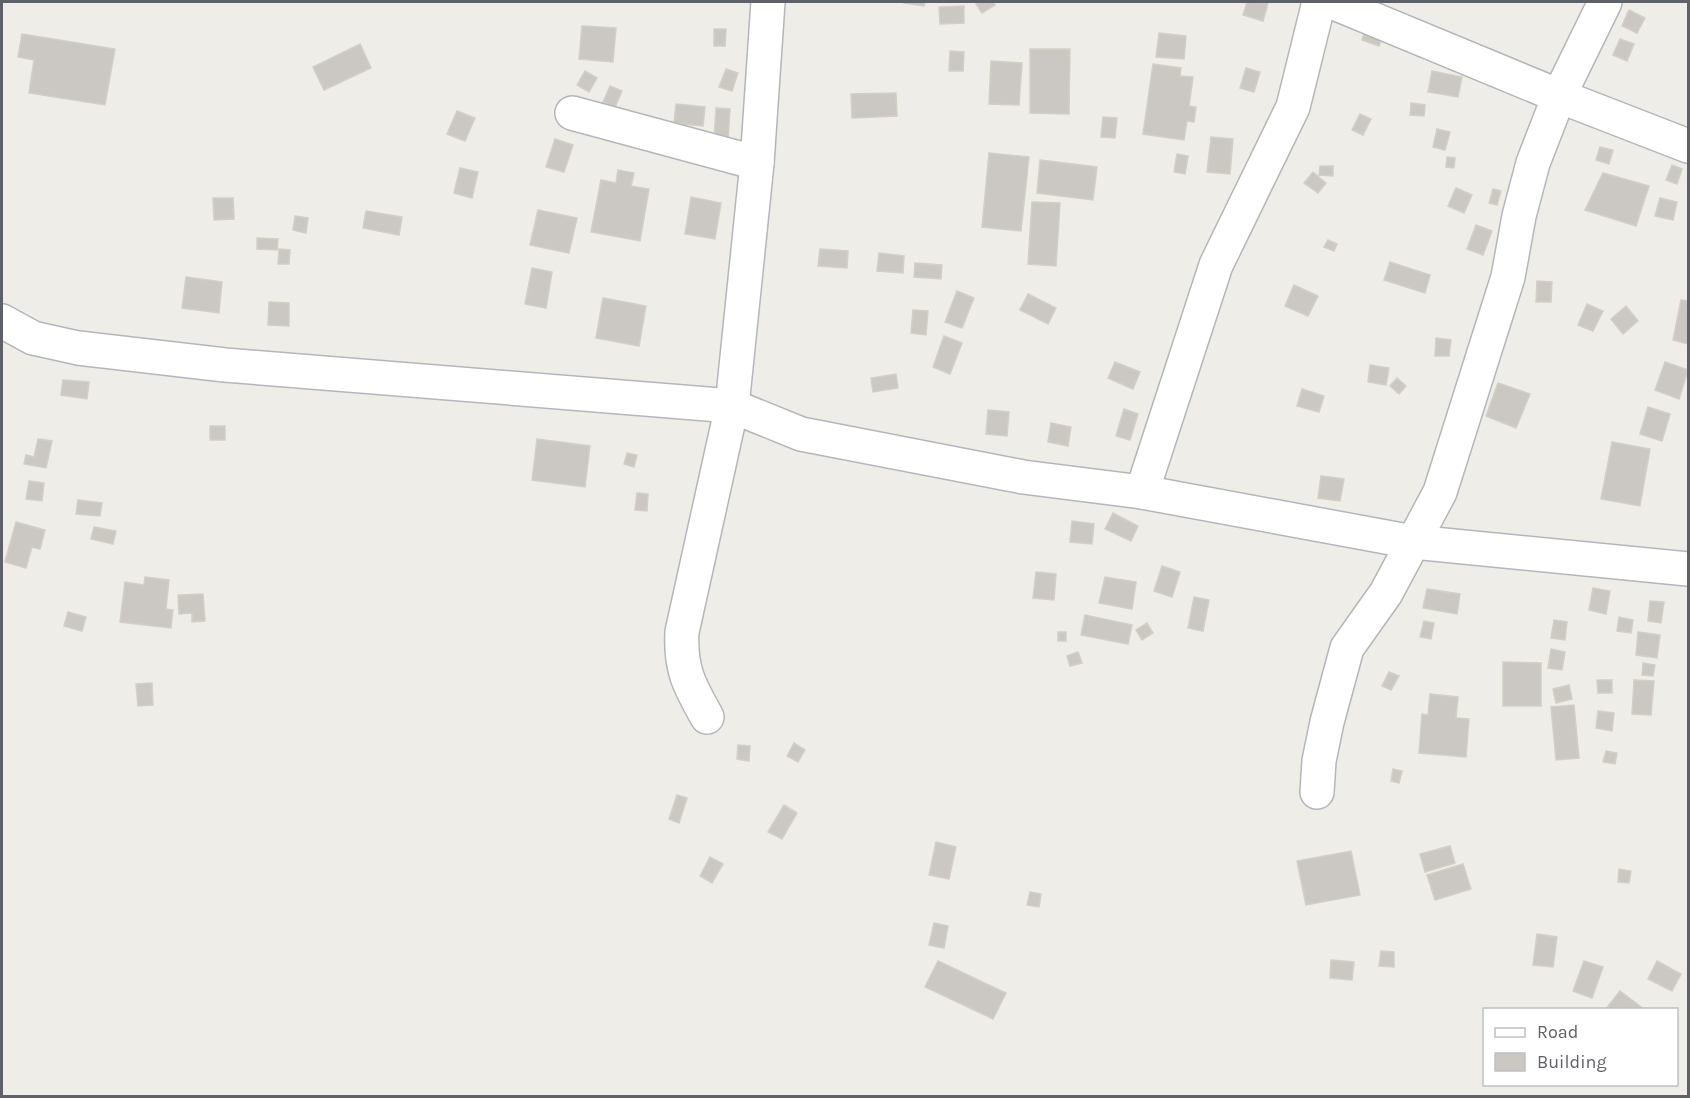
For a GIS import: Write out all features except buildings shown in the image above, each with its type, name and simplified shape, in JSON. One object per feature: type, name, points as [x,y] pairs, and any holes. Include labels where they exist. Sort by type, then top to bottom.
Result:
[{"type":"street","points":[[707,717],[688,684],[681,658],[682,632],[732,406],[757,163],[768,2]]},
{"type":"street","points":[[1142,492],[1215,265],[1293,107],[1319,2]]},
{"type":"street","points":[[1332,2],[1559,96],[1689,146]]},
{"type":"street","points":[[1317,792],[1319,761],[1347,648],[1386,593],[1440,492],[1508,277],[1519,216],[1533,163],[1559,96],[1605,2]]},
{"type":"street","points":[[572,113],[757,163]]},
{"type":"street","points":[[2,321],[33,338],[78,348],[225,365],[732,406],[801,434],[1023,477],[1142,492],[1413,542],[1689,569]]}]
